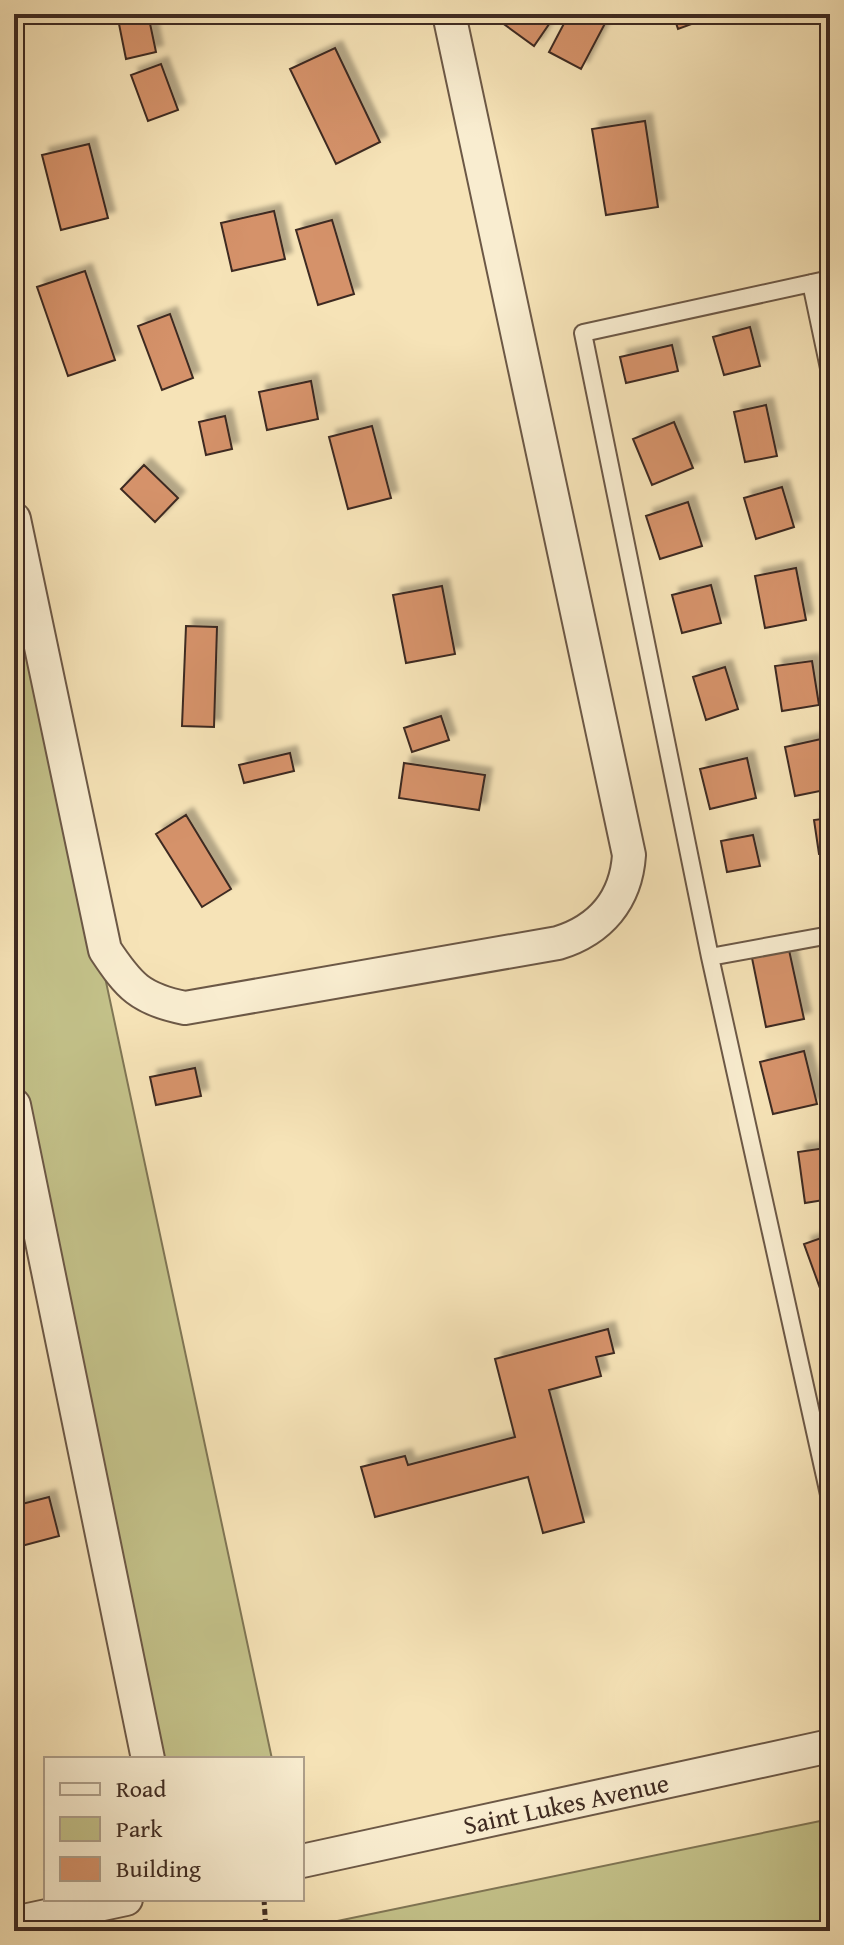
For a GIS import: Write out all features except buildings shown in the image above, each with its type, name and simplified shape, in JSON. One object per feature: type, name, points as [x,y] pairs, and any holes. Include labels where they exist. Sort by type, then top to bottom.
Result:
[{"type":"street","points":[[14,519],[105,950],[127,983],[154,1002],[185,1008],[558,943],[577,937],[608,912],[623,890],[629,855],[449,14]]},
{"type":"street","points":[[14,1105],[148,1757]]},
{"type":"street","name":"Saint Lukes Avenue","points":[[304,1861],[830,1746]]},
{"type":"street","points":[[14,1923],[117,1901]]},
{"type":"lane","points":[[830,279],[583,333],[710,957],[830,1499]]},
{"type":"lane","points":[[811,283],[830,373]]},
{"type":"lane","points":[[710,957],[830,935]]},
{"type":"path","points":[[264,1901],[266,1931]]},
{"type":"green space","points":[[14,551],[272,1757],[158,1757],[14,1060]]},
{"type":"green space","points":[[830,1819],[830,1931],[289,1931]]}]
